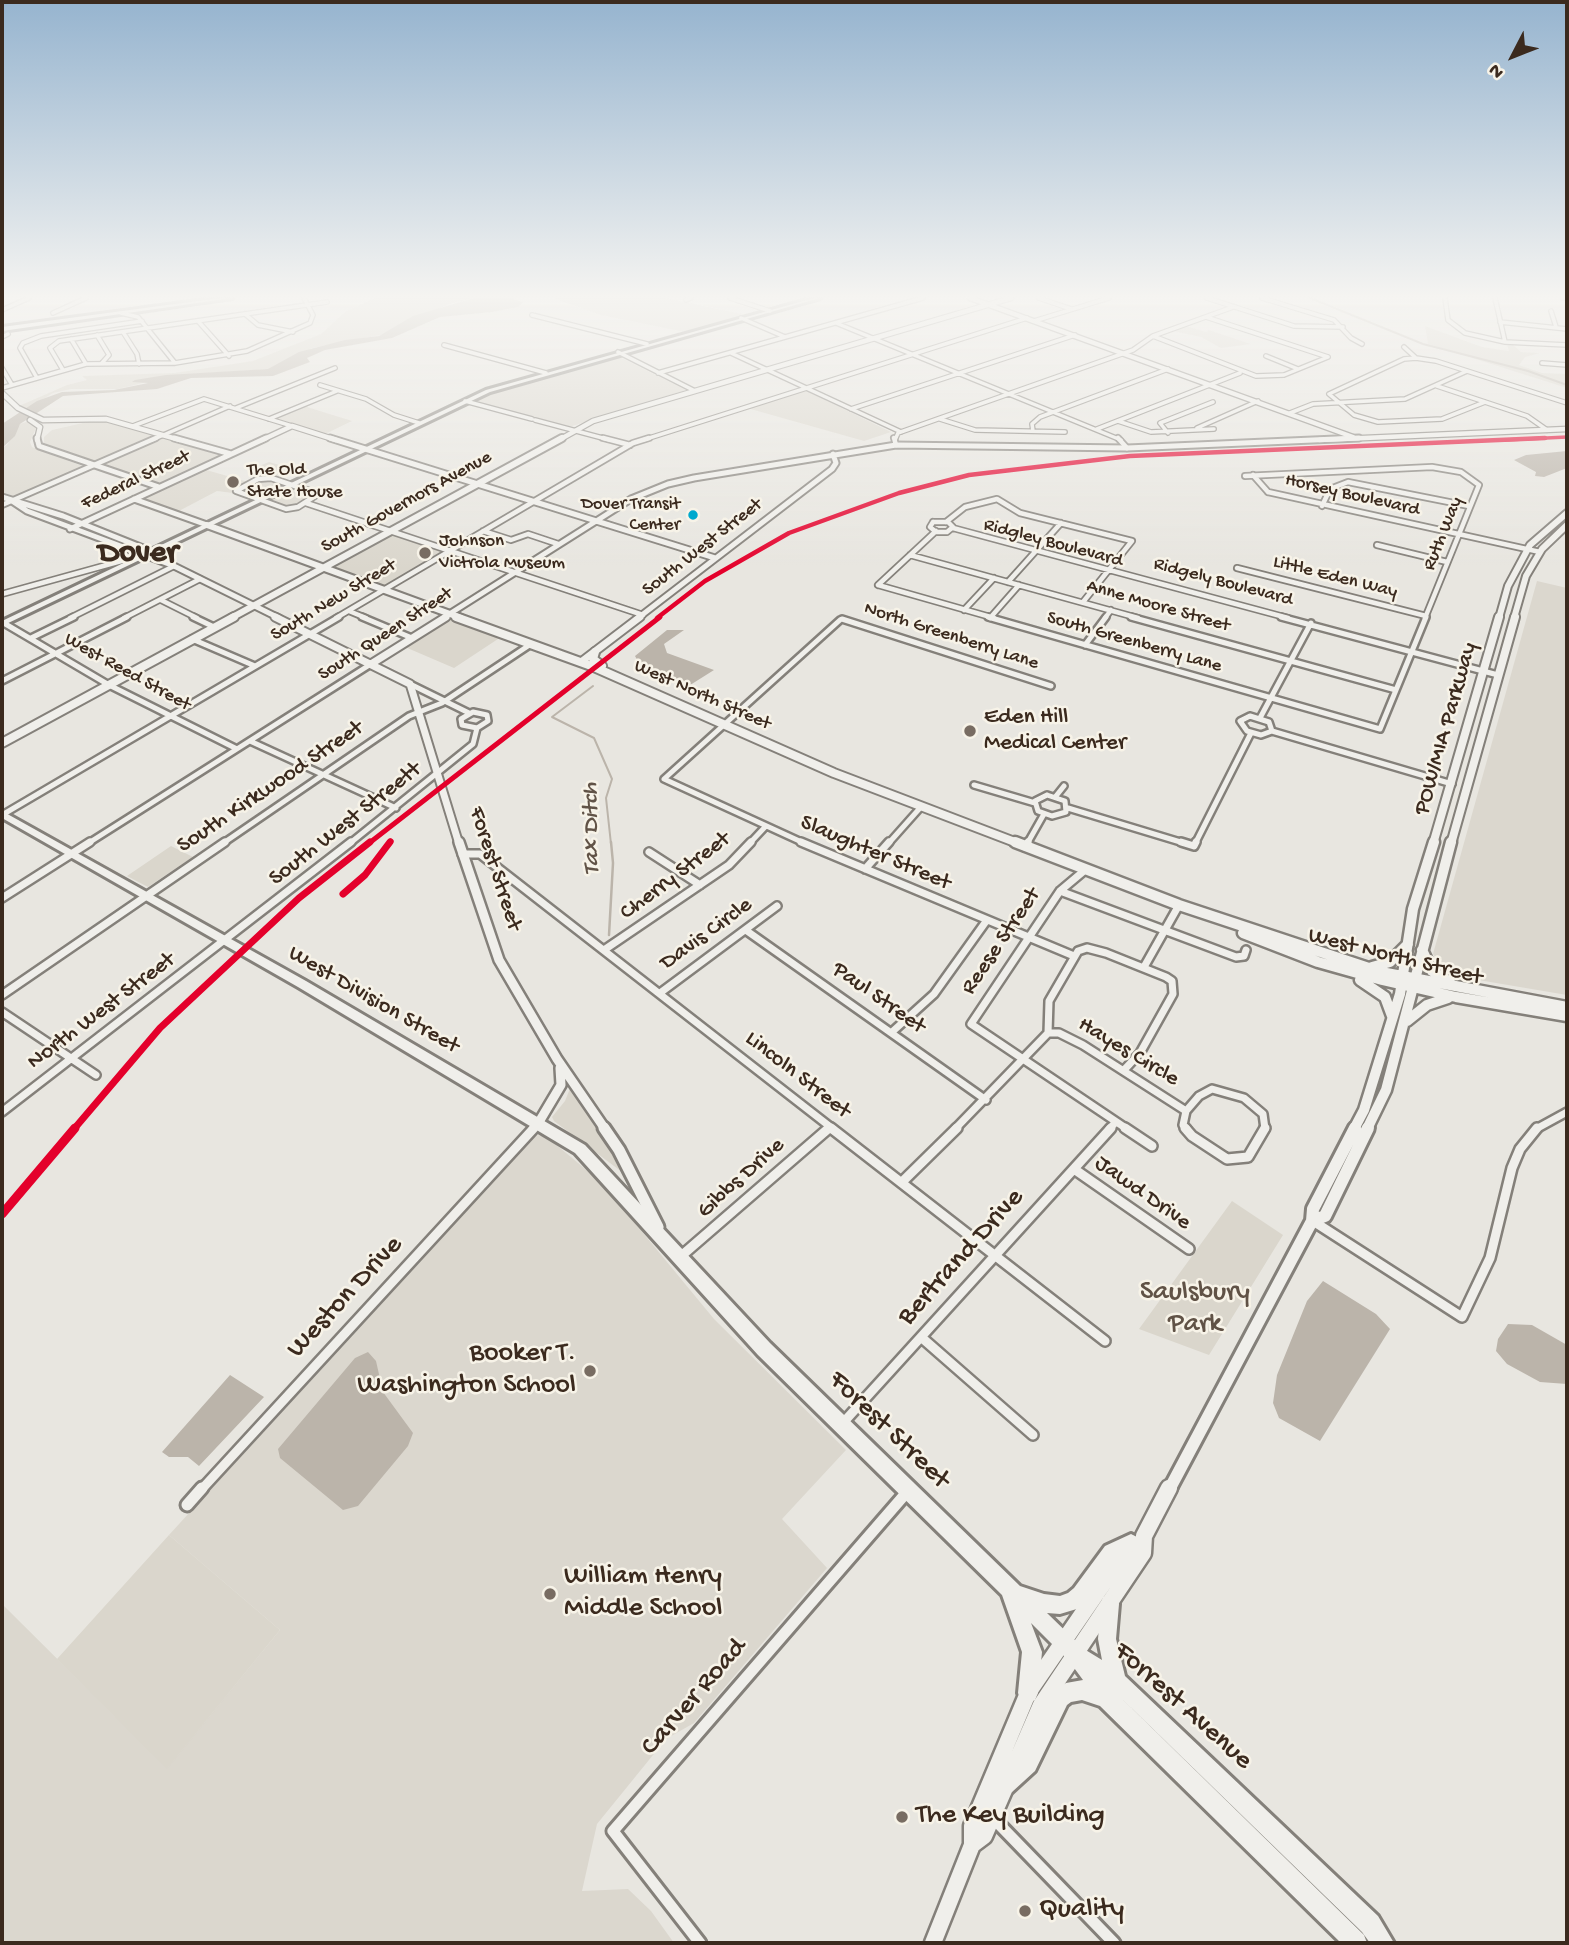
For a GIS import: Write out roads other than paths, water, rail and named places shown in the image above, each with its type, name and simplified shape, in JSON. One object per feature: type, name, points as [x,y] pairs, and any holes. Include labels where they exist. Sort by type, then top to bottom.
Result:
[{"type":"highway","name":"West Division Street","points":[[2,815],[539,1122]]},
{"type":"highway","name":"Forest Street","points":[[539,1122],[580,1149],[679,1258],[841,1425],[1069,1648]]},
{"type":"highway","points":[[1010,1589],[1044,1603],[1060,1605],[1073,1601],[1081,1595],[1111,1552],[1137,1540]]},
{"type":"highway","points":[[1010,1589],[1032,1652],[1028,1693]]},
{"type":"highway","points":[[1005,1785],[1028,1764],[1060,1698],[1066,1693],[1082,1690],[1112,1690],[1107,1639],[1110,1604]]},
{"type":"highway","name":"Forrest Avenue","points":[[1069,1648],[1356,1943]]},
{"type":"highway","name":"Forrest Avenue","points":[[1112,1690],[1370,1924],[1383,1943]]},
{"type":"main road","points":[[2,623],[465,401],[500,389]]},
{"type":"main road","name":"South Governors Avenue","points":[[2,743],[573,430],[606,416],[697,389]]},
{"type":"main road","name":"POW/MIA Parkway","points":[[1567,513],[1540,534],[1527,549],[1508,586],[1452,784],[1413,909],[1403,981],[1392,1019],[1363,1110],[1312,1209],[1312,1221],[1325,1216],[1359,1151],[1386,1090],[1526,576],[1540,552],[1567,525]]},
{"type":"main road","name":"West North Street","points":[[207,525],[580,662],[920,808],[1179,905],[1403,981]]},
{"type":"main road","points":[[595,652],[594,662],[638,687]]},
{"type":"main road","points":[[1452,784],[1465,795]]},
{"type":"main road","name":"West North Street","points":[[1179,905],[1202,918],[1318,962],[1416,984],[1456,997],[1567,1016]]},
{"type":"main road","points":[[1356,964],[1375,967],[1386,964],[1408,943]]},
{"type":"main road","points":[[1422,950],[1437,975],[1477,990]]},
{"type":"main road","points":[[1318,962],[1375,987],[1388,1001],[1392,1019]]},
{"type":"main road","name":"West North Street","points":[[1416,984],[1477,990],[1567,1007]]},
{"type":"main road","points":[[1406,1021],[1427,1005],[1456,997]]},
{"type":"main road","points":[[972,1844],[984,1836],[1037,1713],[1069,1648],[1137,1540],[1312,1221]]},
{"type":"main road","points":[[933,1943],[972,1844],[972,1826],[1028,1693],[1110,1604],[1143,1553],[1137,1540]]},
{"type":"street","points":[[2,505],[164,435],[281,389]]},
{"type":"street","points":[[331,389],[419,424]]},
{"type":"street","name":"South New Street","points":[[2,815],[630,445],[670,429],[803,389]]},
{"type":"street","points":[[808,389],[901,432]]},
{"type":"street","points":[[851,409],[913,389]]},
{"type":"street","points":[[999,389],[1120,439],[1127,448]]},
{"type":"street","points":[[896,445],[894,436],[901,432],[1026,389]]},
{"type":"street","points":[[1033,431],[1032,424],[1036,419],[1114,389]]},
{"type":"street","points":[[1097,429],[1199,389]]},
{"type":"street","points":[[1224,389],[1354,438]]},
{"type":"street","points":[[1338,389],[1329,396],[1336,403],[1361,418],[1385,422],[1442,419],[1485,402]]},
{"type":"street","points":[[1290,413],[1308,405],[1401,400],[1429,389]]},
{"type":"street","points":[[1444,389],[1527,415],[1547,430]]},
{"type":"street","points":[[1525,389],[1567,402]]},
{"type":"street","points":[[2,390],[4,401],[34,420],[40,427],[39,446],[159,487]]},
{"type":"street","points":[[270,419],[338,391]]},
{"type":"street","points":[[133,426],[197,400],[206,399],[715,558]]},
{"type":"street","points":[[465,401],[630,445]]},
{"type":"street","points":[[1168,433],[1160,423],[1213,401]]},
{"type":"street","points":[[1193,430],[1258,401]]},
{"type":"street","points":[[34,420],[106,419],[231,454]]},
{"type":"street","points":[[940,419],[965,428],[1065,432]]},
{"type":"street","points":[[38,436],[51,428],[78,420]]},
{"type":"street","points":[[1118,421],[1143,431],[1168,433],[1214,429]]},
{"type":"street","name":"Federal Street","points":[[71,528],[292,426]]},
{"type":"street","name":"South Queen Street","points":[[2,898],[595,520],[631,499],[668,484],[896,445],[1127,448],[1567,429]]},
{"type":"street","name":"South West Street","points":[[580,662],[832,469],[836,463],[833,454]]},
{"type":"street","name":"Ruth Way","points":[[1262,492],[1249,475],[1441,468],[1461,472],[1479,485],[1380,729]]},
{"type":"street","points":[[264,478],[291,485],[315,494],[306,503],[286,509],[237,490],[264,478]]},
{"type":"street","points":[[1323,503],[1337,484],[1363,483],[1469,506]]},
{"type":"street","name":"Horsey Boulevard","points":[[1262,492],[1323,503],[1540,552]]},
{"type":"street","points":[[2,497],[82,523],[143,548],[148,551],[147,554]]},
{"type":"street","points":[[134,499],[207,525]]},
{"type":"street","points":[[936,531],[930,527],[931,524],[946,522],[965,508],[997,499],[1020,513],[1132,541],[1083,602]]},
{"type":"street","points":[[12,501],[39,516],[174,566],[469,713],[487,715],[488,721],[477,728],[462,725],[461,719],[469,713]]},
{"type":"street","points":[[306,503],[643,615]]},
{"type":"street","points":[[39,516],[63,516]]},
{"type":"street","points":[[911,555],[936,531],[951,529],[946,522]]},
{"type":"street","points":[[1008,582],[1061,523]]},
{"type":"street","name":"Ridgley Boulevard","points":[[951,529],[1181,590],[1191,595]]},
{"type":"street","points":[[483,531],[511,540],[528,534],[558,544]]},
{"type":"street","points":[[1377,545],[1447,562]]},
{"type":"street","points":[[2,594],[147,554]]},
{"type":"street","name":"Anne Moore Street","points":[[911,555],[1396,690]]},
{"type":"street","name":"South Greenberry Lane","points":[[911,555],[878,585],[1380,729]]},
{"type":"street","points":[[32,638],[174,566]]},
{"type":"street","name":"Little Eden Way","points":[[1237,568],[1426,615]]},
{"type":"street","points":[[93,569],[110,572]]},
{"type":"street","points":[[964,610],[994,578]]},
{"type":"street","points":[[2,681],[201,579]]},
{"type":"street","points":[[990,618],[1019,585]]},
{"type":"street","name":"Ridgely Boulevard","points":[[1181,590],[1499,675]]},
{"type":"street","name":"Ridgely Boulevard","points":[[1191,595],[1310,625]]},
{"type":"street","points":[[161,600],[214,627]]},
{"type":"street","points":[[1085,645],[1111,610]]},
{"type":"street","points":[[349,611],[412,638]]},
{"type":"street","name":"North Greenberry Lane","points":[[726,726],[841,619],[1051,686]]},
{"type":"street","name":"West Reed Street","points":[[2,623],[109,685],[237,749]]},
{"type":"street","points":[[1260,718],[1310,625]]},
{"type":"street","points":[[192,639],[256,666]]},
{"type":"street","name":"South Kirkwood Street","points":[[2,995],[409,716],[446,701],[531,644]]},
{"type":"street","name":"Forest Street","points":[[410,684],[462,854],[499,960],[557,1059],[619,1150],[666,1243]]},
{"type":"street","points":[[1272,730],[1269,722],[1260,718],[1246,717],[1240,721],[1243,729],[1251,733],[1261,735],[1272,730],[1452,784]]},
{"type":"street","name":"Slaughter Street","points":[[726,726],[664,779],[765,827],[1074,956]]},
{"type":"street","name":"South West Streett","points":[[225,942],[437,776],[473,744],[477,728]]},
{"type":"street","points":[[1068,808],[1194,846],[1251,733]]},
{"type":"street","points":[[250,741],[396,808]]},
{"type":"street","points":[[974,785],[1035,803],[1044,814],[1060,816],[1068,808]]},
{"type":"street","points":[[1056,796],[1064,786]]},
{"type":"street","points":[[1035,803],[1043,796],[1056,796],[1065,801],[1068,808]]},
{"type":"street","points":[[866,869],[920,808]]},
{"type":"street","points":[[1025,848],[1044,814]]},
{"type":"street","name":"Cherry Street","points":[[604,950],[729,865],[765,827]]},
{"type":"street","points":[[649,852],[700,885]]},
{"type":"street","name":"Lincoln Street","points":[[462,854],[481,854],[1105,1341]]},
{"type":"street","name":"Reese Street","points":[[1085,870],[1060,891],[971,1024],[1152,1146]]},
{"type":"street","points":[[1060,891],[1236,957],[1244,957],[1247,950]]},
{"type":"street","points":[[1144,967],[1179,905]]},
{"type":"street","name":"Davis Circle","points":[[660,993],[747,931],[777,906]]},
{"type":"street","points":[[892,1032],[934,994],[988,920]]},
{"type":"street","name":"Paul Street","points":[[747,931],[986,1100]]},
{"type":"street","name":"North West Street","points":[[2,1112],[225,942]]},
{"type":"street","points":[[902,1182],[986,1100],[1048,1033],[1049,1001],[1074,956],[1087,948],[1166,977],[1174,988],[1140,1053],[1124,1070]]},
{"type":"street","points":[[2,1012],[96,1075]]},
{"type":"street","name":"Hayes Circle","points":[[1048,1033],[1059,1033],[1083,1045],[1186,1111]]},
{"type":"street","points":[[539,1122],[561,1085],[562,1072],[557,1059]]},
{"type":"street","name":"Hayes Circle","points":[[1212,1089],[1230,1092],[1244,1098],[1264,1114],[1265,1132],[1248,1157],[1227,1159],[1192,1136],[1183,1125],[1186,1111],[1205,1091],[1212,1089]]},
{"type":"street","points":[[1312,1221],[1462,1317],[1490,1258],[1512,1168],[1520,1149],[1539,1125],[1567,1112]]},
{"type":"street","name":"Weston Drive","points":[[187,1505],[539,1122]]},
{"type":"street","name":"Bertrand Drive","points":[[841,1425],[1116,1122]]},
{"type":"street","name":"Gibbs Drive","points":[[679,1258],[830,1126]]},
{"type":"street","name":"Jawd Drive","points":[[1074,1169],[1189,1250]]},
{"type":"street","points":[[921,1337],[1033,1435]]},
{"type":"street","name":"Carver Road","points":[[699,1943],[612,1831],[909,1491]]},
{"type":"street","points":[[992,1818],[1114,1943]]},
{"type":"waterway","name":"Tax Ditch","points":[[593,686],[552,717],[594,738],[612,779],[606,798],[611,844]]},
{"type":"waterway","name":"Tax Ditch","points":[[609,935],[613,863],[611,842]]},
{"type":"place","name":"The Old State House","points":[[233,482]]},
{"type":"place","name":"Dover Transit Center","points":[[693,515]]},
{"type":"place","name":"Johnson Victrola Museum","points":[[425,553]]},
{"type":"place","name":"Eden Hill Medical Center","points":[[970,731]]},
{"type":"place","name":"Booker T. Washington School","points":[[590,1371]]},
{"type":"place","name":"William Henry Middle School","points":[[550,1594]]},
{"type":"place","name":"The Key Building","points":[[902,1817]]},
{"type":"place","name":"Quality","points":[[1025,1911]]},
{"type":"district","name":"Dover","points":[[138,555]]},
{"type":"park label","name":"Saulsbury Park","points":[[1195,1310]]}]
